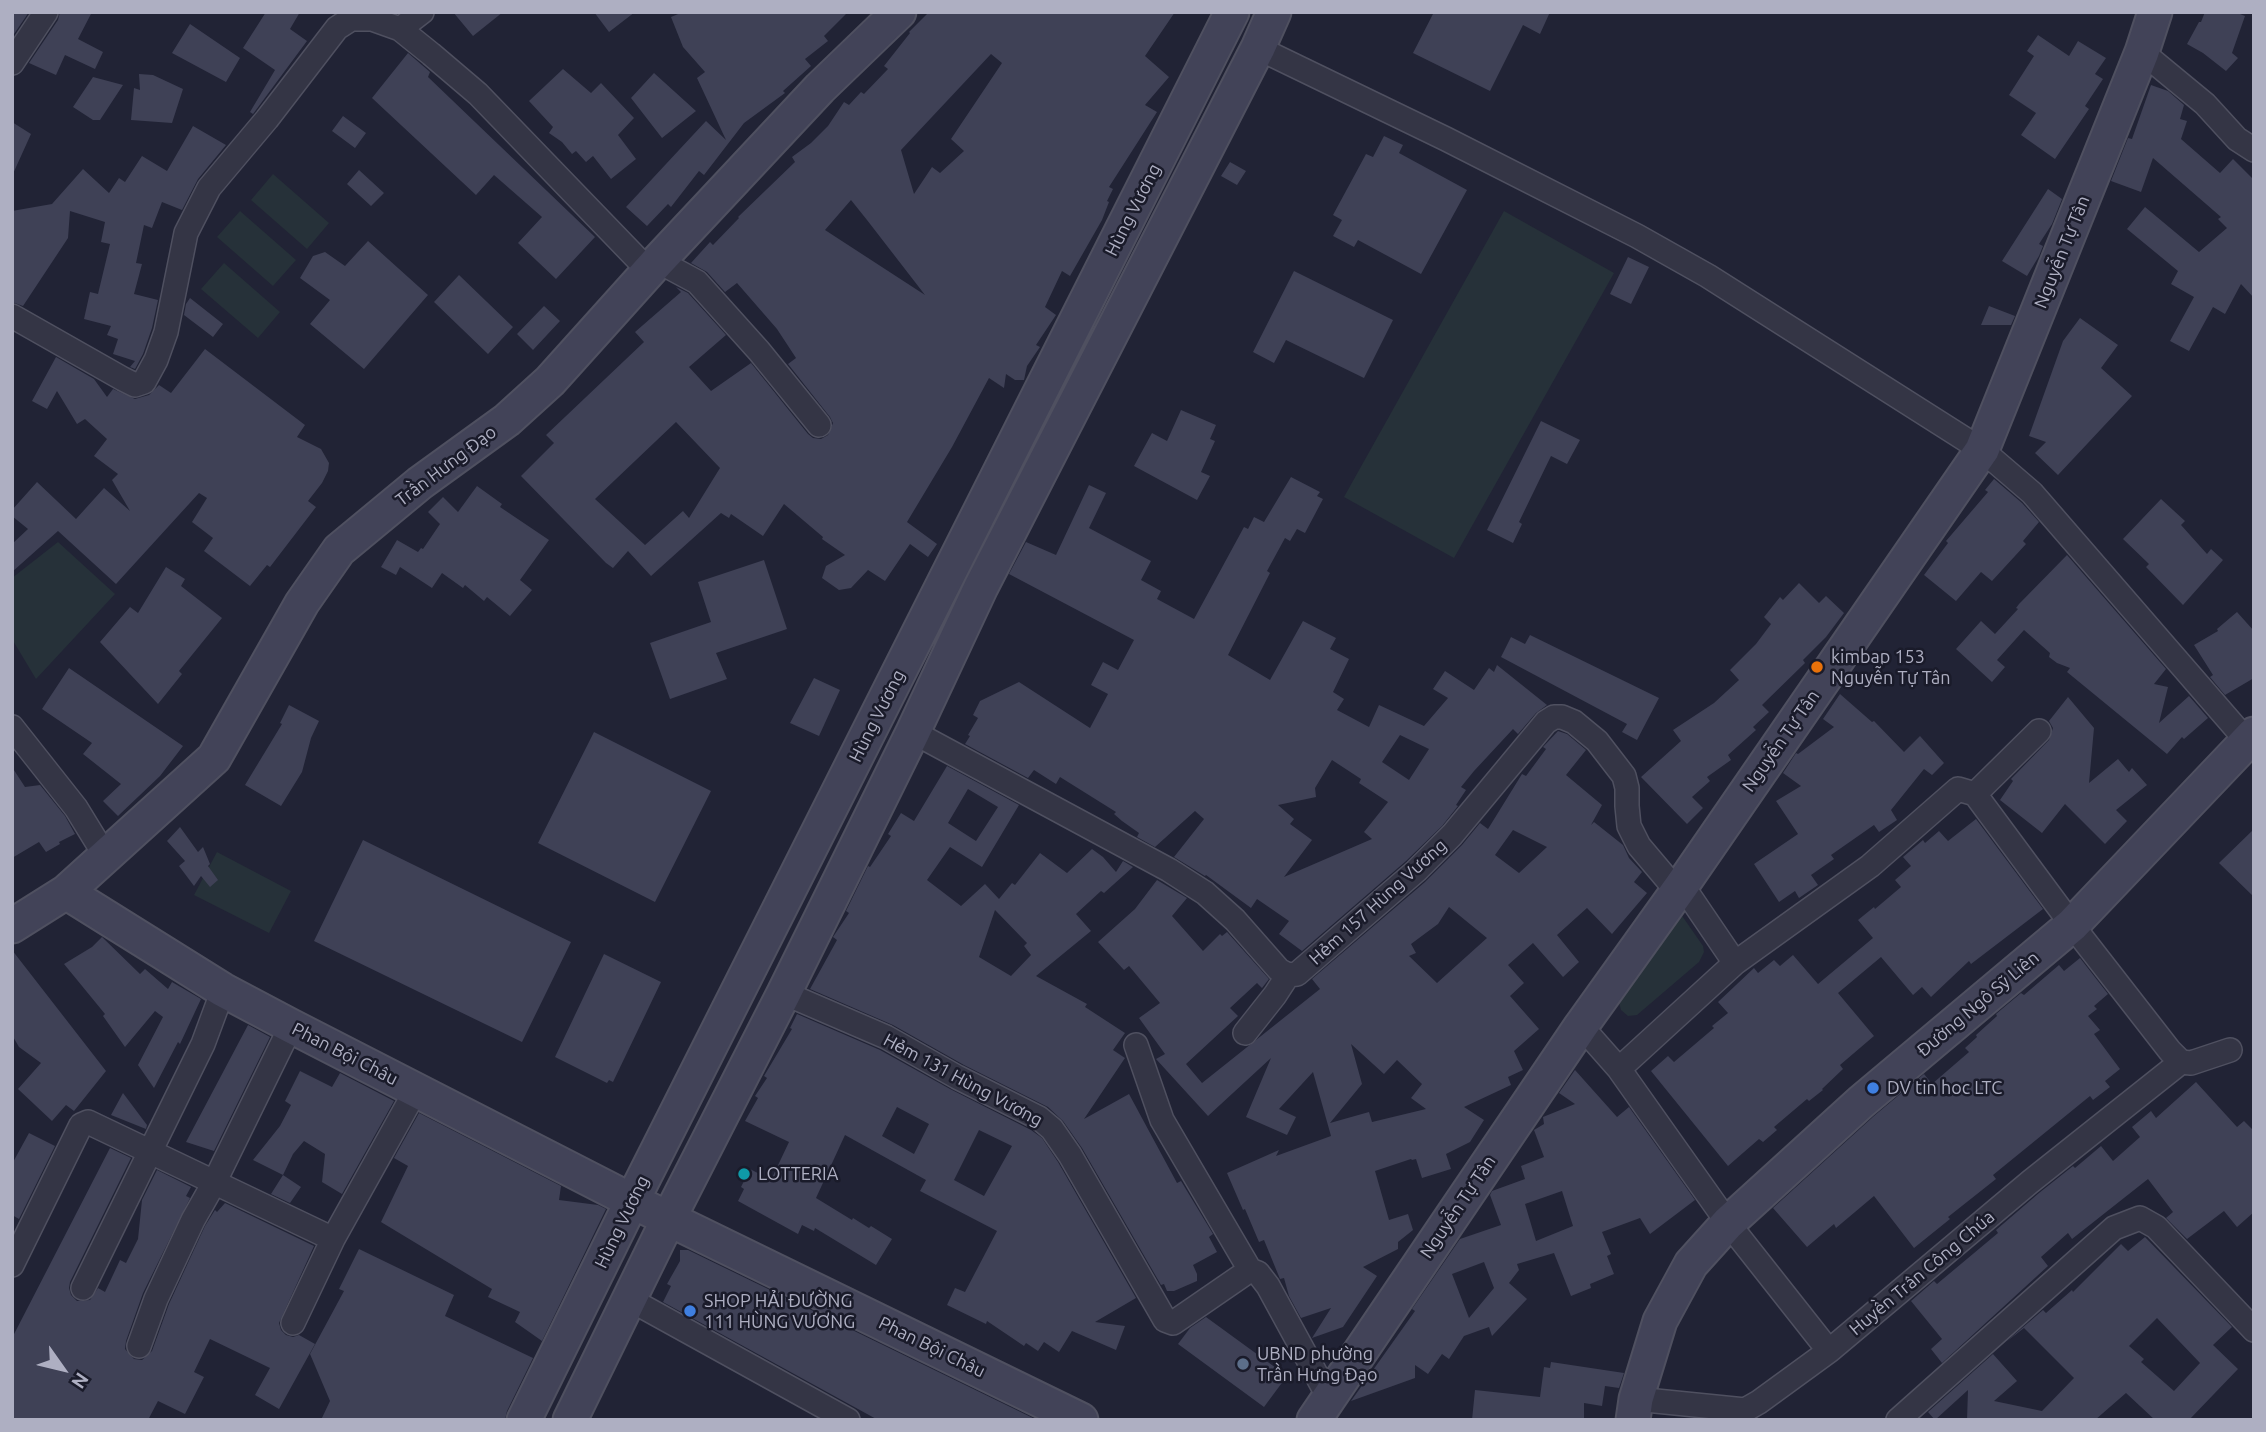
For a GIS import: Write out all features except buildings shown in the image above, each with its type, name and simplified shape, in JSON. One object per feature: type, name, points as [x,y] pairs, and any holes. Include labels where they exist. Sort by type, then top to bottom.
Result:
[{"type":"street","points":[[12,63],[46,12]]},
{"type":"street","points":[[400,29],[422,12]]},
{"type":"street","name":"Trần Hưng Đạo","points":[[12,926],[65,892],[106,858],[214,758],[302,603],[339,550],[420,483],[507,420],[550,381],[820,88],[899,12]]},
{"type":"street","name":"Hùng Vương","points":[[524,1420],[1232,12]]},
{"type":"street","name":"Hùng Vương","points":[[570,1420],[913,732],[981,587],[1274,12]]},
{"type":"street","name":"Nguyễn Tự Tân","points":[[1321,1408],[1581,1026],[1982,450],[2143,52],[2155,12]]},
{"type":"street","points":[[12,316],[123,379],[135,384],[144,382],[156,360],[166,332],[187,233],[209,188],[267,119],[337,28],[351,19],[372,19],[400,29],[478,94],[654,266],[697,282],[819,425]]},
{"type":"street","points":[[1258,48],[1637,236],[1708,276],[1982,450],[2032,494],[2250,738]]},
{"type":"street","points":[[2143,52],[2204,104],[2237,139],[2254,150]]},
{"type":"street","points":[[895,680],[927,698]]},
{"type":"street","name":"Hẻm 157 Hùng Vương","points":[[1288,975],[1297,974],[1425,862],[1452,835],[1546,722],[1554,718],[1562,717],[1574,722],[1597,741],[1624,776],[1628,788],[1626,806],[1629,826],[1639,846],[1679,888]]},
{"type":"street","points":[[12,727],[76,808],[106,858]]},
{"type":"street","points":[[1975,794],[2039,731]]},
{"type":"street","points":[[913,732],[1169,870],[1205,893],[1234,920],[1279,970],[1288,975],[1245,1033]]},
{"type":"street","name":"Đường Ngô Sỹ Liên","points":[[1634,1409],[1660,1321],[1691,1264],[1728,1223],[1861,1102],[2072,925],[2250,738]]},
{"type":"street","points":[[1619,1069],[1735,963],[1870,866],[1958,789],[1975,794],[2072,925],[2181,1062],[2191,1063],[2230,1050]]},
{"type":"street","points":[[1679,888],[1735,963]]},
{"type":"street","name":"Phan Bội Châu","points":[[65,892],[223,990],[291,1026],[632,1201],[1081,1420]]},
{"type":"street","points":[[83,1288],[203,1044],[223,990]]},
{"type":"street","name":"Hẻm 131 Hùng Vương","points":[[784,993],[886,1037],[957,1077],[1039,1118],[1052,1129],[1070,1155],[1165,1320],[1174,1323],[1250,1270]]},
{"type":"street","points":[[139,1346],[156,1299],[192,1220],[214,1183],[291,1026]]},
{"type":"street","points":[[1581,1026],[1619,1069],[1728,1223],[1829,1351]]},
{"type":"street","points":[[1136,1045],[1162,1119],[1250,1270],[1258,1273],[1268,1286],[1321,1408]]},
{"type":"street","name":"Huyền Trân Công Chúa","points":[[1634,1409],[1745,1410],[1829,1351],[2030,1182],[2181,1062]]},
{"type":"street","points":[[293,1323],[333,1239],[416,1090]]},
{"type":"street","points":[[12,1265],[81,1125],[88,1122],[333,1239]]},
{"type":"street","points":[[1898,1420],[2114,1228],[2140,1218],[2156,1227],[2254,1330]]},
{"type":"street","points":[[629,1299],[848,1420]]},
{"type":"shaded area","points":[[273,174],[329,223],[307,249],[251,200]]},
{"type":"shaded area","points":[[240,211],[296,260],[273,286],[217,237]]},
{"type":"shaded area","points":[[1504,211],[1614,273],[1454,558],[1344,497]]},
{"type":"shaded area","points":[[224,263],[280,312],[258,338],[201,289]]},
{"type":"shaded area","points":[[58,542],[115,594],[36,679],[12,639],[12,578]]},
{"type":"shaded area","points":[[217,852],[291,891],[269,933],[194,895]]},
{"type":"shaded area","points":[[1678,910],[1703,946],[1704,952],[1699,962],[1637,1015],[1628,1016],[1621,1010],[1618,999]]},
{"type":"place","name":"kimbap 153 Nguyễn Tự Tân","points":[[1817,667]]},
{"type":"place","name":"DV tin hoc LTC","points":[[1873,1088]]},
{"type":"place","name":"LOTTERIA","points":[[744,1174]]},
{"type":"place","name":"SHOP HẢI ĐƯỜNG 111 HÙNG VƯƠNG","points":[[690,1311]]},
{"type":"place","name":"UBND phường Trần Hưng Đạo","points":[[1243,1364]]}]
